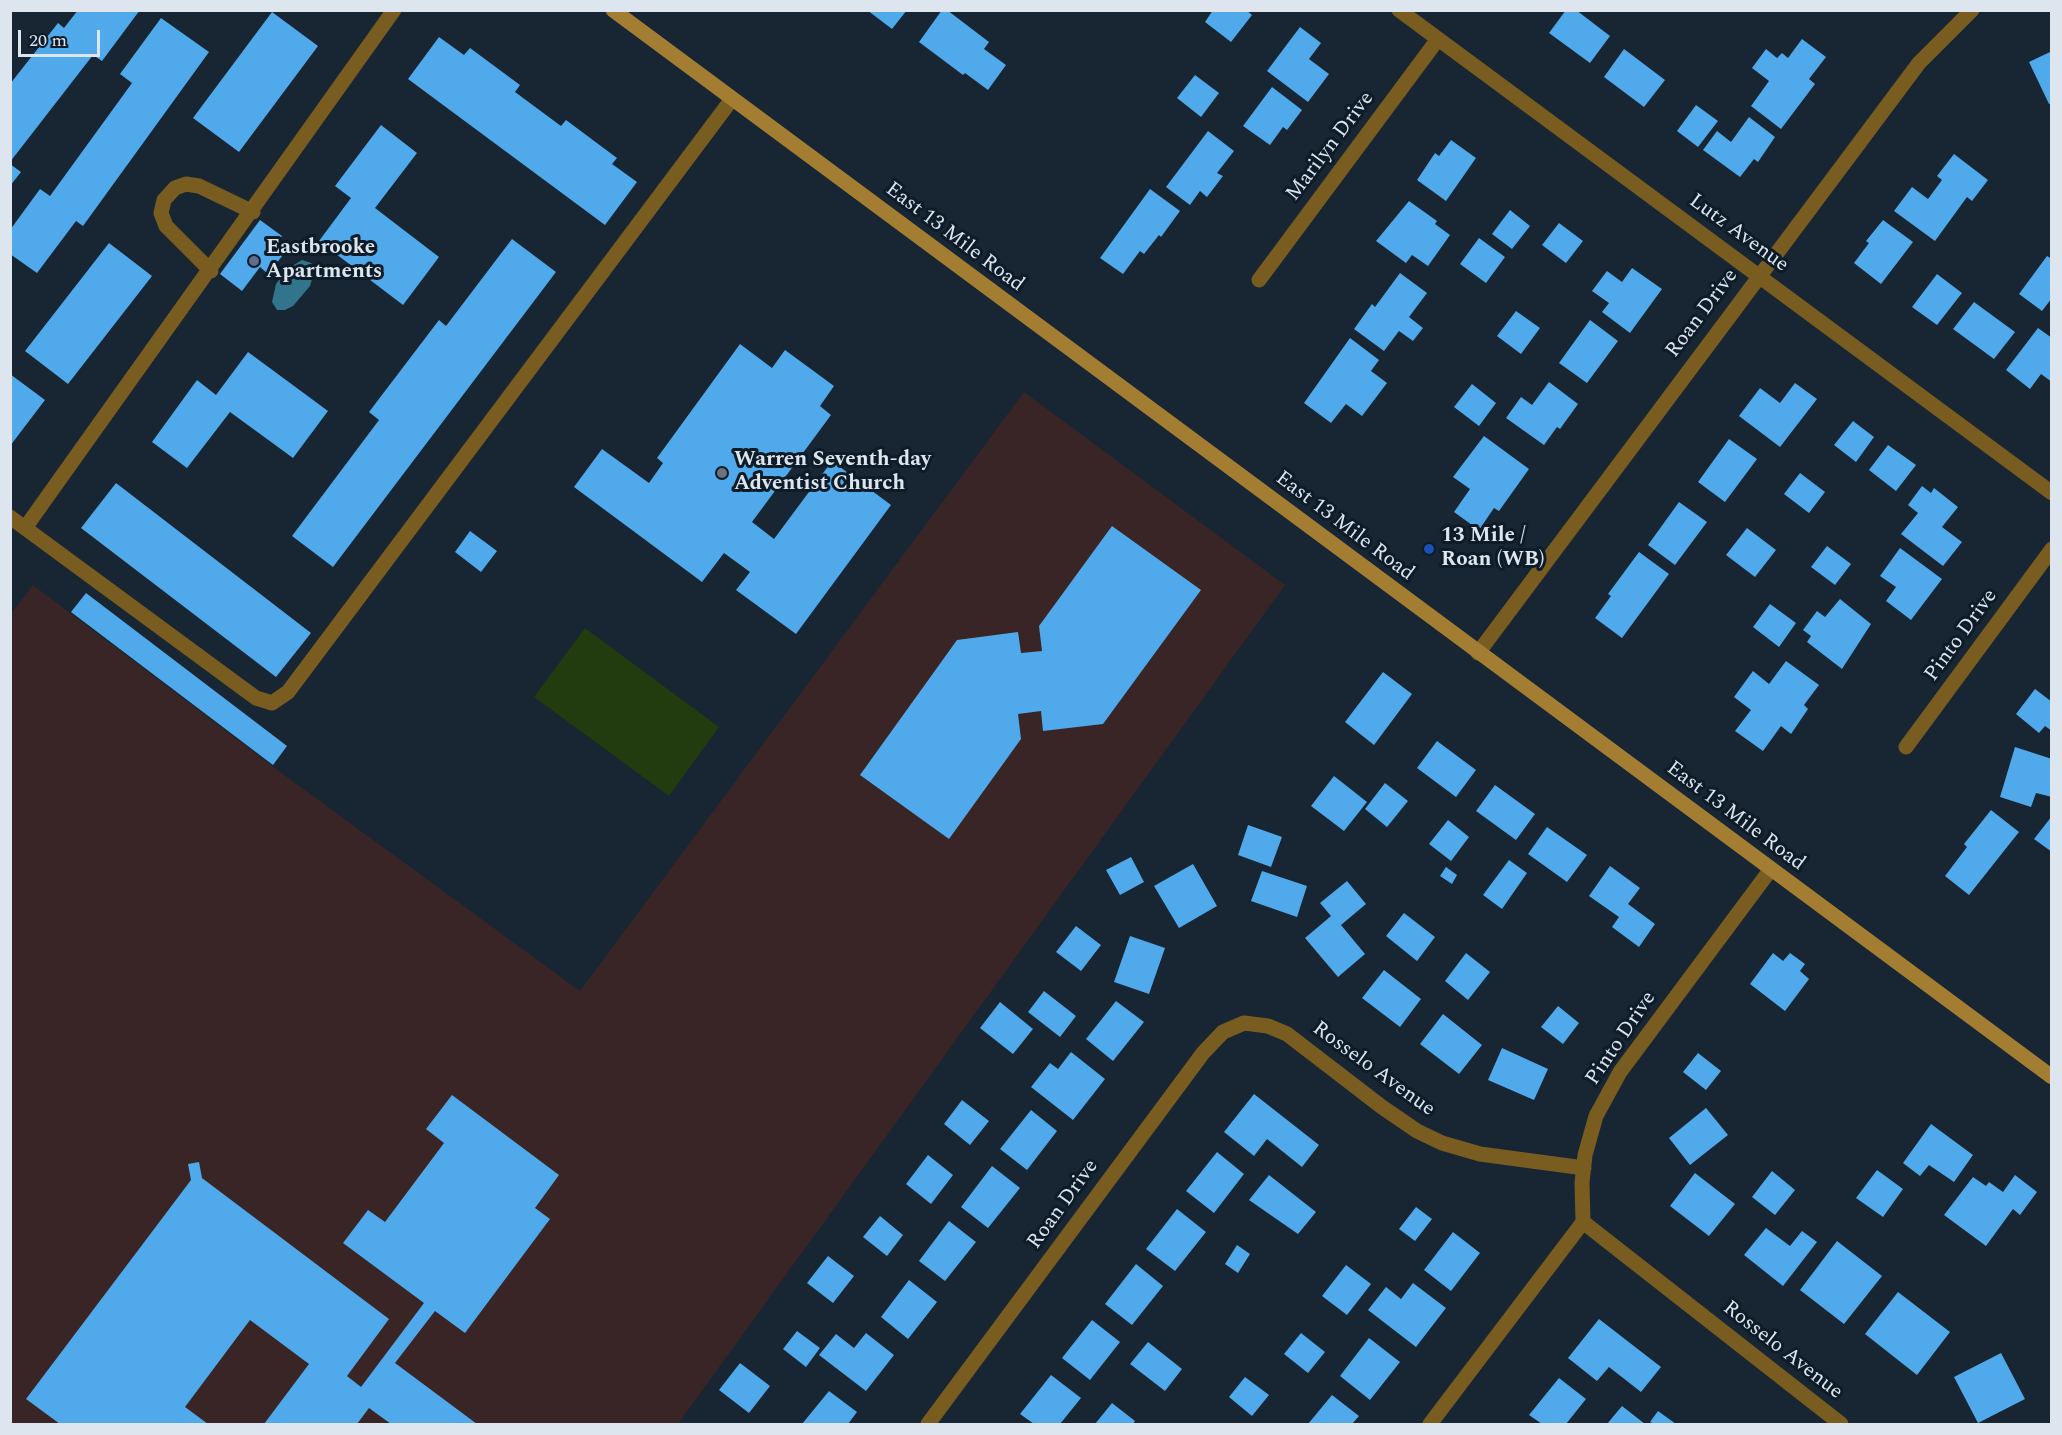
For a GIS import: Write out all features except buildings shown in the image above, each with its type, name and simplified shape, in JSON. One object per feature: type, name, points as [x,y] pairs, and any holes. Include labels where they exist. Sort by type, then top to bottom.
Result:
[{"type":"main road","name":"East 13 Mile Road","points":[[612,10],[2052,1077]]},
{"type":"street","points":[[25,528],[211,271],[394,10]]},
{"type":"street","name":"Lutz Avenue","points":[[1399,10],[2052,493]]},
{"type":"street","name":"Roan Drive","points":[[1478,652],[1758,275],[1919,63],[1972,10]]},
{"type":"street","name":"Marilyn Drive","points":[[1259,280],[1438,39]]},
{"type":"street","points":[[10,517],[256,698],[272,703],[288,692],[732,99]]},
{"type":"street","points":[[211,271],[166,226],[161,213],[164,200],[175,188],[186,184],[199,186],[253,212]]},
{"type":"street","name":"Pinto Drive","points":[[1906,747],[2052,549]]},
{"type":"street","name":"Pinto Drive","points":[[1582,1222],[1584,1168],[1596,1116],[1620,1072],[1771,870]]},
{"type":"street","name":"Roan Drive","points":[[928,1425],[1203,1053],[1224,1032],[1244,1023]]},
{"type":"street","name":"Rosselo Avenue","points":[[1244,1023],[1268,1026],[1287,1034],[1382,1107],[1417,1131],[1442,1143],[1480,1154],[1584,1168]]},
{"type":"street","points":[[1430,1425],[1582,1222]]},
{"type":"street","name":"Rosselo Avenue","points":[[1582,1222],[1841,1425]]},
{"type":"shaded area","points":[[1024,392],[1285,585],[678,1424],[11,1424],[10,615],[33,585],[287,777],[580,991]]},
{"type":"green space","points":[[585,628],[719,727],[669,796],[534,697]]},
{"type":"water","points":[[302,260],[311,263],[315,269],[310,286],[293,306],[285,310],[277,310],[272,302],[276,284],[287,269]]},
{"type":"place","name":"Eastbrooke Apartments","points":[[254,261]]},
{"type":"place","name":"Warren Seventh-day Adventist Church","points":[[722,473]]},
{"type":"place","name":"13 Mile / Roan (WB)","points":[[1429,549]]}]
